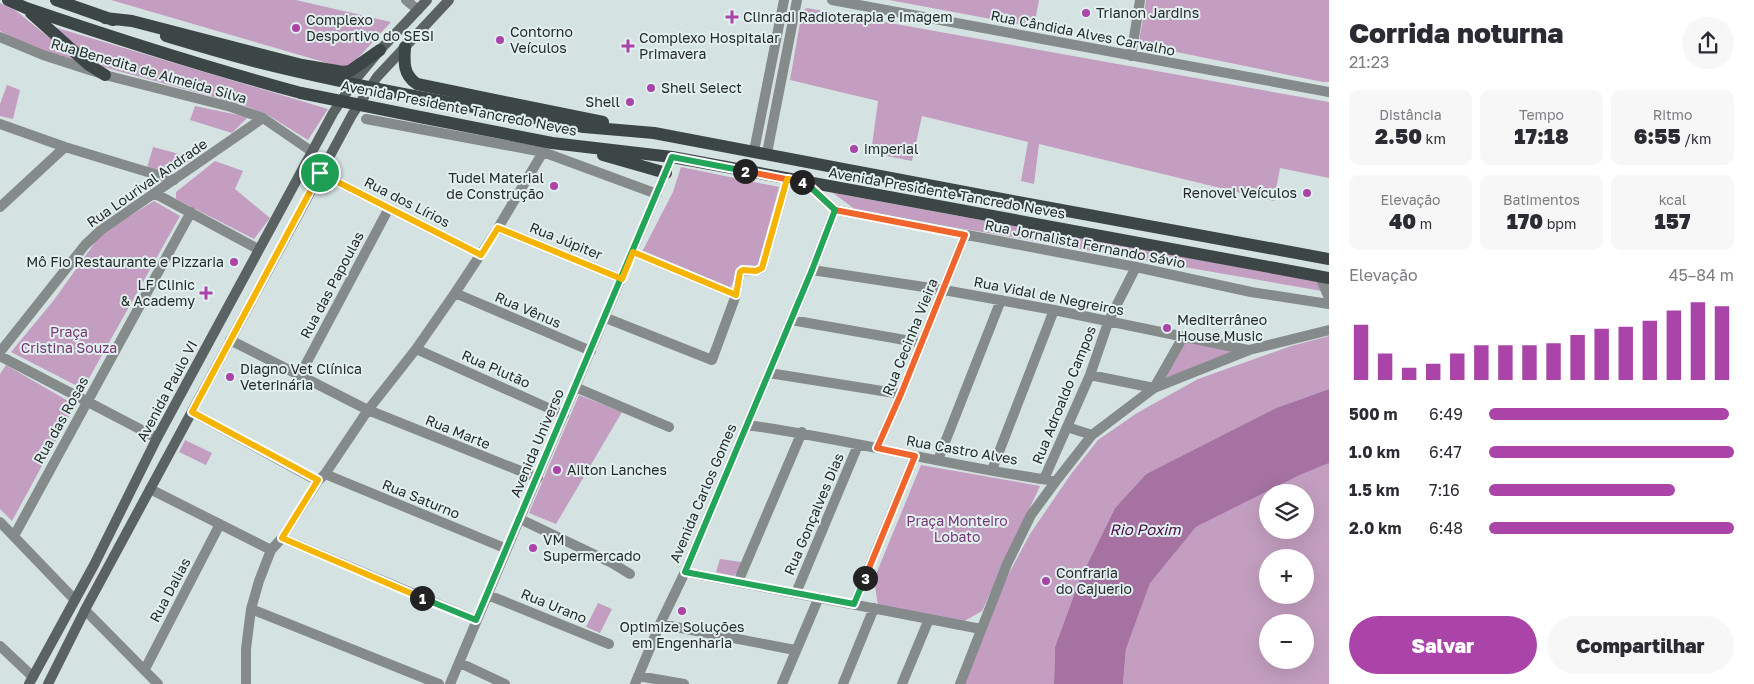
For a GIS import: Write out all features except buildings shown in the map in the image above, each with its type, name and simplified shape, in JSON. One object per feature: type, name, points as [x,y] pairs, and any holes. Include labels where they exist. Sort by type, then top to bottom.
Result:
[{"type":"main road","name":"Avenida Presidente Tancredo Neves","points":[[8,0],[26,8],[152,51],[301,93],[574,147],[600,148],[672,157],[1325,278]]},
{"type":"main road","name":"Avenida Presidente Tancredo Neves","points":[[56,0],[105,18],[257,62],[417,97],[584,127],[654,133],[1329,259]]},
{"type":"main road","name":"Avenida Paulo VI","points":[[31,680],[94,565],[157,438],[332,113],[355,80],[380,50],[427,0]]},
{"type":"main road","points":[[48,684],[85,610],[352,114],[377,77],[449,0]]},
{"type":"main road","points":[[26,8],[89,65],[105,75]]},
{"type":"main road","points":[[105,18],[132,21],[302,66],[342,72],[350,71],[380,50]]},
{"type":"main road","points":[[405,47],[404,65],[409,78],[417,84],[654,133]]},
{"type":"main road","points":[[574,147],[666,173]]},
{"type":"main road","points":[[928,204],[951,204],[954,189]]},
{"type":"main road","points":[[973,212],[976,200],[1007,200]]},
{"type":"street","points":[[406,0],[418,10]]},
{"type":"street","points":[[760,152],[784,0]]},
{"type":"street","points":[[760,152],[797,0]]},
{"type":"street","name":"Rua Cândida Alves Carvalho","points":[[832,0],[1329,92]]},
{"type":"street","points":[[1131,56],[1140,0]]},
{"type":"street","name":"Rua Benedita de Almeida Silva","points":[[0,37],[43,56],[105,75],[231,107],[263,118],[311,151]]},
{"type":"street","name":"Rua Lourival Andrade","points":[[0,352],[85,245],[101,230],[156,194],[263,118]]},
{"type":"street","points":[[366,119],[543,152],[658,194]]},
{"type":"street","points":[[0,124],[65,147],[174,180]]},
{"type":"street","points":[[0,208],[65,147]]},
{"type":"street","points":[[246,684],[246,649],[252,610],[259,581],[271,550],[282,538],[368,410],[416,349],[455,294],[498,228],[543,152]]},
{"type":"street","name":"Avenida Universo","points":[[450,684],[606,318],[672,157]]},
{"type":"street","name":"Rua dos Lírios","points":[[320,173],[481,255]]},
{"type":"street","points":[[606,318],[712,360],[736,295],[740,272],[743,270],[756,271],[762,268],[787,179]]},
{"type":"street","points":[[806,183],[835,210]]},
{"type":"street","points":[[156,194],[258,249]]},
{"type":"street","name":"Rua das Papoulas","points":[[300,376],[389,208]]},
{"type":"street","name":"Rua Jornalista Fernando Sávio","points":[[835,210],[1136,267],[1251,292],[1329,304]]},
{"type":"street","name":"Avenida Carlos Gomes","points":[[637,680],[660,624],[685,572],[812,270],[835,210]]},
{"type":"street","name":"Rua das Rosas","points":[[14,536],[191,212]]},
{"type":"street","name":"Rua Júpiter","points":[[498,228],[622,279]]},
{"type":"street","name":"Rua Cecinha Vieira","points":[[877,448],[944,290],[965,235]]},
{"type":"street","points":[[633,252],[736,295]]},
{"type":"street","name":"Rua Adroaldo Campos","points":[[1044,479],[1090,375],[1109,320],[1136,267]]},
{"type":"street","name":"Rua Vidal de Negreiros","points":[[812,270],[1001,300],[1109,320],[1249,350]]},
{"type":"street","points":[[1325,278],[1329,298]]},
{"type":"street","name":"Rua Vênus","points":[[455,294],[591,351]]},
{"type":"street","points":[[938,460],[1001,300]]},
{"type":"street","points":[[992,470],[1054,310]]},
{"type":"street","points":[[791,320],[922,343]]},
{"type":"street","points":[[960,684],[1007,564],[1031,515],[1092,435],[1154,388],[1249,350],[1329,330]]},
{"type":"street","points":[[1154,388],[1183,337]]},
{"type":"street","name":"Rua Marte","points":[[230,340],[368,410],[538,478]]},
{"type":"street","name":"Rua Plutão","points":[[416,349],[564,415]]},
{"type":"street","points":[[0,356],[157,438]]},
{"type":"street","points":[[768,372],[901,394]]},
{"type":"street","points":[[1090,375],[1154,388]]},
{"type":"street","points":[[576,387],[669,427]]},
{"type":"street","name":"Rua Saturno","points":[[192,412],[322,477],[507,549]]},
{"type":"street","name":"Rua Castro Alves","points":[[746,424],[802,432],[915,456],[1056,481]]},
{"type":"street","points":[[1067,428],[1092,435]]},
{"type":"street","points":[[738,582],[802,432]]},
{"type":"street","name":"Rua Gonçalves Dias","points":[[796,593],[858,445]]},
{"type":"street","points":[[854,604],[915,456]]},
{"type":"street","points":[[150,489],[271,550]]},
{"type":"street","points":[[520,519],[612,563],[630,574]]},
{"type":"street","points":[[0,522],[75,600]]},
{"type":"street","name":"Rua Dalias","points":[[145,669],[220,524]]},
{"type":"street","points":[[282,538],[476,620]]},
{"type":"street","points":[[685,572],[981,629]]},
{"type":"street","name":"Rua Urano","points":[[488,595],[609,644]]},
{"type":"street","points":[[782,684],[819,597]]},
{"type":"street","points":[[843,684],[874,608]]},
{"type":"street","points":[[85,610],[158,684]]},
{"type":"street","points":[[252,610],[439,684]]},
{"type":"street","points":[[902,684],[929,619]]},
{"type":"street","points":[[660,624],[795,650]]},
{"type":"street","points":[[0,646],[31,680]]},
{"type":"street","points":[[460,663],[505,684]]},
{"type":"street","points":[[637,680],[684,684]]},
{"type":"green space","name":"Complexo Desportivo do SESI","points":[[111,0],[296,0],[391,22],[348,69]]},
{"type":"green space","points":[[889,0],[1039,0],[1034,27]]},
{"type":"green space","points":[[1146,0],[1329,0],[1329,82],[1142,45],[1139,41]]},
{"type":"green space","points":[[0,3],[15,10],[84,66],[30,47],[0,31]]},
{"type":"green space","points":[[807,8],[1329,102],[1329,178],[1280,168],[1274,201],[1039,144],[1034,184],[1021,181],[1028,142],[922,116],[912,161],[871,153],[878,101],[790,80],[802,11]]},
{"type":"green space","points":[[54,27],[328,109],[308,140],[268,115],[243,105],[96,65]]},
{"type":"green space","points":[[7,85],[20,90],[13,119],[0,116],[0,104]]},
{"type":"green space","points":[[195,106],[248,117],[232,133],[190,120]]},
{"type":"green space","points":[[153,147],[194,158],[170,174],[147,168]]},
{"type":"green space","points":[[215,161],[243,171],[235,189],[270,218],[254,239],[176,199],[176,192]]},
{"type":"green space","points":[[681,167],[779,187],[758,266],[740,265],[730,289],[642,252],[673,192]]},
{"type":"green space","points":[[833,193],[1316,281],[1322,291],[856,210]]},
{"type":"green space","name":"Praça Cristina Souza","points":[[154,201],[180,216],[83,389],[11,352],[54,300],[101,234]]},
{"type":"green space","points":[[1329,336],[1329,389],[1276,408],[1146,474],[1115,508],[1079,581],[1055,647],[1054,684],[964,684],[1006,579],[1030,534],[1071,474],[1098,440],[1137,413],[1198,379],[1291,346]]},
{"type":"green space","points":[[1185,339],[1247,347],[1163,380]]},
{"type":"green space","points":[[6,365],[75,405],[12,521],[0,509],[0,374]]},
{"type":"green space","points":[[579,395],[622,412],[556,524],[529,513]]},
{"type":"green space","points":[[185,440],[212,453],[206,465],[179,452]]},
{"type":"green space","points":[[1329,463],[1329,684],[1123,684],[1126,649],[1150,582],[1196,527],[1259,496],[1259,539],[1314,539],[1314,484],[1282,484]]},
{"type":"green space","name":"Praça Monteiro Lobato","points":[[921,465],[1040,486],[982,611],[961,623],[878,606],[874,579]]},
{"type":"green space","points":[[720,559],[742,562],[739,572],[733,576],[716,572]]},
{"type":"green space","points":[[598,603],[612,609],[600,633],[586,627]]},
{"type":"water","name":"Rio Poxim","points":[[1329,389],[1329,463],[1282,484],[1259,484],[1259,496],[1196,527],[1150,583],[1126,649],[1123,684],[1054,684],[1055,647],[1079,581],[1115,508],[1146,474],[1276,408]]},
{"type":"place","name":"Trianon Jardins","points":[[1086,13]]},
{"type":"place","name":"Clinradi Radioterapia e Imagem","points":[[732,17]]},
{"type":"place","name":"Complexo Desportivo do SESI","points":[[296,28]]},
{"type":"place","name":"Contorno Veículos","points":[[500,40]]},
{"type":"place","name":"Complexo Hospitalar Primavera","points":[[628,46]]},
{"type":"place","name":"Shell Select","points":[[651,88]]},
{"type":"place","name":"Shell","points":[[630,102]]},
{"type":"place","name":"imperial","points":[[854,149]]},
{"type":"place","name":"Tudel Material de Construção","points":[[554,186]]},
{"type":"place","name":"Renovel Veículos","points":[[1307,193]]},
{"type":"place","name":"Mô Fio Restaurante e Pizzaria","points":[[234,262]]},
{"type":"place","name":"LF Clinic & Academy","points":[[206,293]]},
{"type":"place","name":"Mediterrâneo House Music","points":[[1167,328]]},
{"type":"place","name":"Diagno Vet Clínica Veterinária","points":[[230,377]]},
{"type":"place","name":"Ailton Lanches","points":[[557,470]]},
{"type":"place","name":"VM Supermercado","points":[[533,548]]},
{"type":"place","name":"Confraria do Cajuerio","points":[[1046,581]]},
{"type":"place","name":"Optimize Soluções em Engenharia","points":[[682,611]]},
{"type":"route","points":[[320,173],[192,412],[318,480],[282,538],[476,620],[538,478],[622,279],[633,252],[672,157],[787,179],[806,183],[835,210],[965,235],[944,290],[877,448],[915,456],[854,604],[685,572],[812,270],[835,210],[806,183],[787,179],[762,268],[756,271],[743,270],[740,272],[736,295],[633,252],[622,279],[498,228],[481,255],[320,173]]}]
